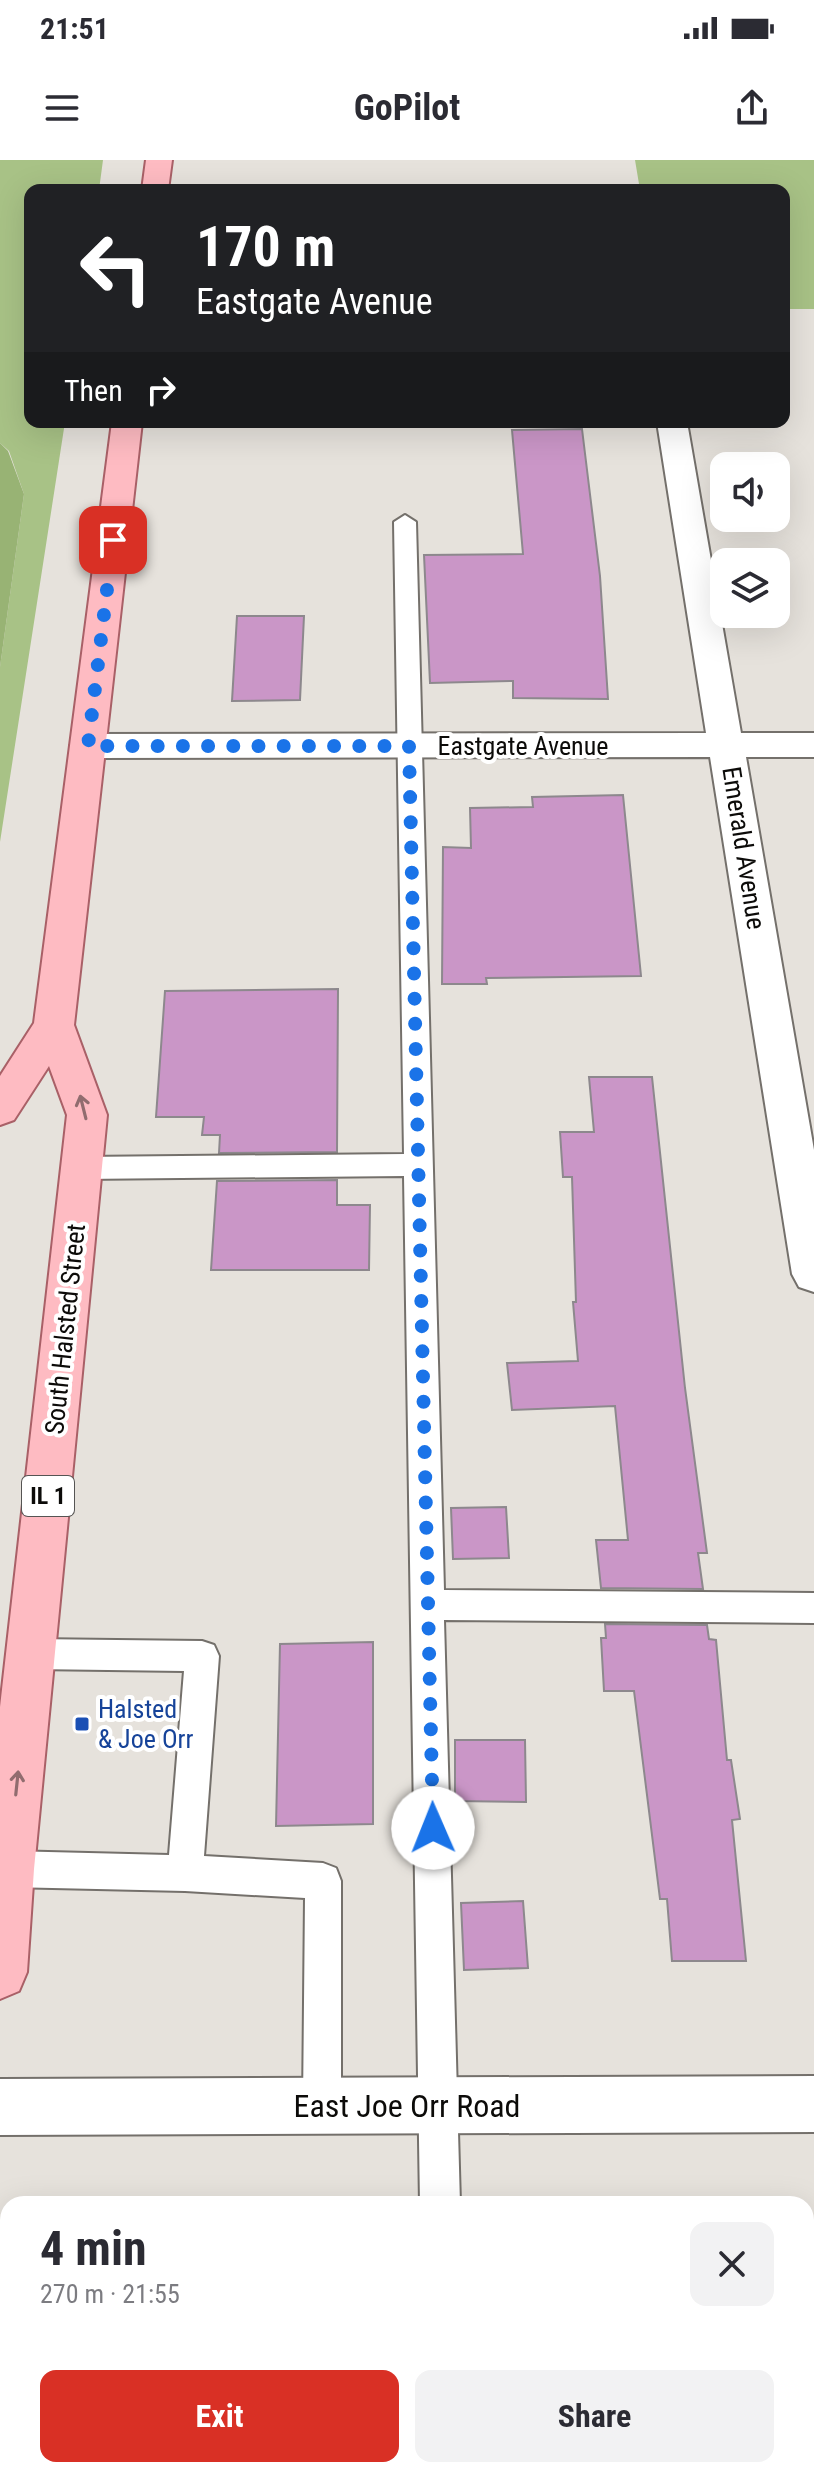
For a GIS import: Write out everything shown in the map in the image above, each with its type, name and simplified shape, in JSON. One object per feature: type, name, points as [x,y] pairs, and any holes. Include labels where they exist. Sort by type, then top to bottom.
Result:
[{"type":"main road","points":[[156,184],[159,160]]},
{"type":"main road","name":"South Halsted Street","points":[[0,1109],[54,1025],[126,428]]},
{"type":"main road","name":"South Halsted Street","points":[[0,1972],[8,1869],[87,1115],[54,1025]]},
{"type":"street","name":"Emerald Avenue","points":[[673,428],[814,1274]]},
{"type":"street","name":"Eastgate Avenue","points":[[88,746],[814,745]]},
{"type":"street","name":"East Joe Orr Road","points":[[0,2107],[814,2104]]},
{"type":"lane","points":[[405,522],[440,2196]]},
{"type":"lane","points":[[81,1168],[418,1165]]},
{"type":"lane","points":[[428,1605],[814,1608]]},
{"type":"lane","points":[[32,1654],[202,1656],[185,1873]]},
{"type":"lane","points":[[8,1869],[185,1873],[323,1881],[322,2106]]},
{"type":"green space","points":[[0,160],[103,160],[100,184],[24,184],[24,428],[64,428],[0,842],[0,667],[24,494],[9,451],[0,443]]},
{"type":"green space","points":[[635,160],[814,160],[814,309],[790,309],[790,184],[639,184]]},
{"type":"green space","points":[[0,443],[8,451],[24,494],[0,667]]},
{"type":"building","points":[[582,429],[600,576],[608,699],[513,698],[513,681],[430,683],[424,555],[523,554],[512,430]]},
{"type":"building","points":[[237,616],[304,616],[300,700],[232,701]]},
{"type":"building","points":[[623,795],[641,976],[486,978],[487,984],[442,984],[443,847],[471,848],[470,808],[533,807],[532,797]]},
{"type":"building","points":[[338,989],[337,1152],[219,1153],[220,1135],[202,1135],[204,1117],[156,1117],[165,991]]},
{"type":"building","points":[[589,1077],[652,1077],[685,1388],[707,1553],[698,1553],[703,1589],[601,1588],[596,1540],[628,1540],[615,1406],[512,1410],[507,1363],[578,1361],[573,1302],[576,1302],[572,1177],[563,1177],[560,1132],[594,1132]]},
{"type":"building","points":[[337,1180],[337,1205],[370,1205],[369,1270],[211,1270],[217,1181]]},
{"type":"building","points":[[506,1507],[509,1558],[453,1559],[451,1508]]},
{"type":"building","points":[[605,1624],[707,1625],[709,1639],[716,1640],[727,1760],[731,1760],[740,1819],[732,1820],[746,1961],[672,1961],[667,1899],[660,1899],[634,1691],[604,1691],[601,1638],[606,1638]]},
{"type":"building","points":[[373,1642],[373,1824],[276,1826],[280,1644]]},
{"type":"building","points":[[455,1740],[525,1740],[526,1802],[455,1801]]},
{"type":"building","points":[[523,1901],[528,1968],[464,1970],[461,1903]]},
{"type":"place","name":"Halsted & Joe Orr","points":[[82,1724]]},
{"type":"route","points":[[113,540],[88,746],[409,746],[433,1828]]}]
